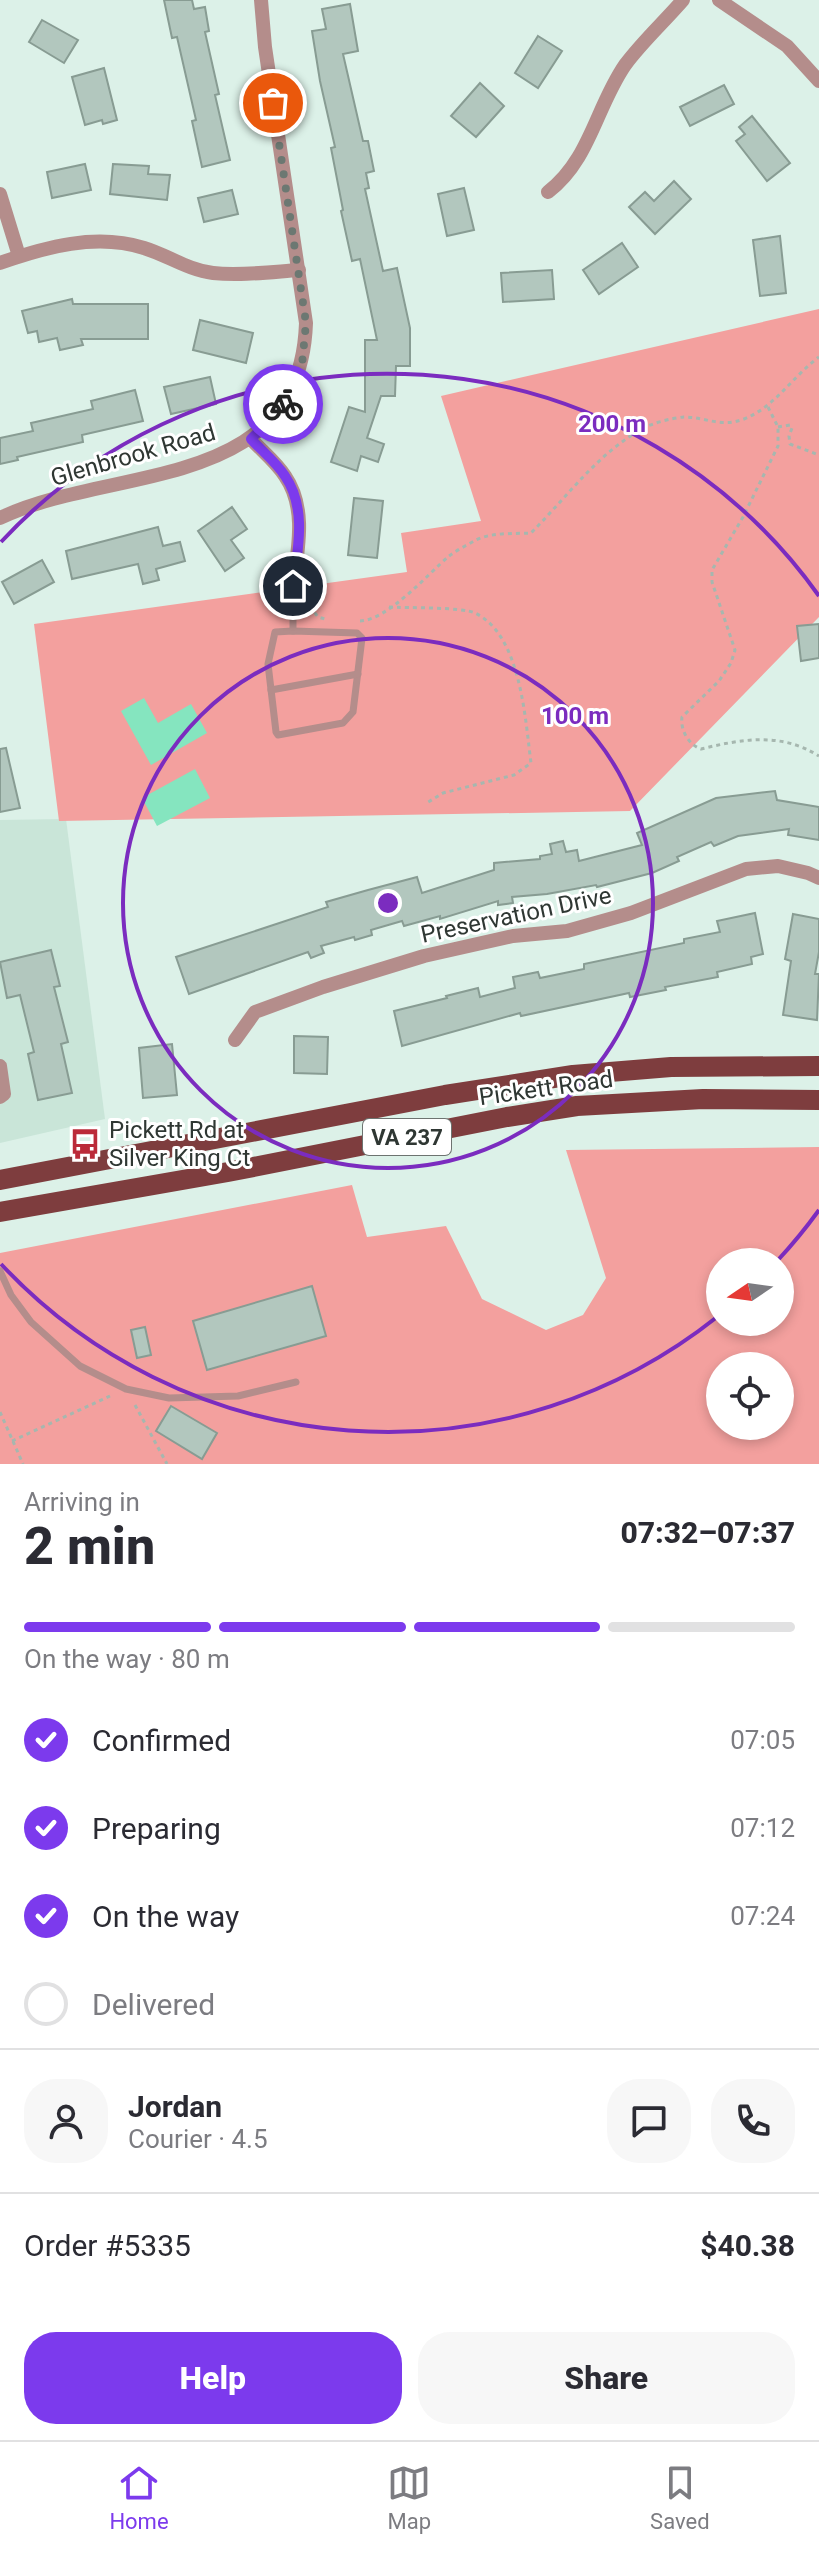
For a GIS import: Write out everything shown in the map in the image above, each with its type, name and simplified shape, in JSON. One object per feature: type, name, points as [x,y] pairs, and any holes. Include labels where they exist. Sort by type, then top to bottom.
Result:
[{"type":"main road","name":"Pickett Road","points":[[0,1180],[445,1095],[573,1075],[671,1067],[819,1066]]},
{"type":"main road","name":"Pickett Road","points":[[0,1212],[577,1106],[703,1099],[819,1100]]},
{"type":"street","name":"Glenbrook Road","points":[[0,518],[28,507],[200,462],[230,451],[251,439],[275,415],[291,392],[302,365],[306,323],[265,47],[261,0]]},
{"type":"street","points":[[548,192],[570,172],[583,153],[607,96],[625,66],[683,0]]},
{"type":"street","points":[[719,0],[787,46],[819,81]]},
{"type":"street","points":[[0,194],[19,256]]},
{"type":"street","points":[[0,263],[86,241],[141,246],[187,266],[213,273],[299,270]]},
{"type":"street","points":[[251,439],[283,473],[296,496],[298,546],[293,586]]},
{"type":"street","name":"Preservation Drive","points":[[235,1040],[255,1012],[424,956],[513,936],[567,931],[631,913],[746,869],[778,866],[819,878]]},
{"type":"street","points":[[0,1066],[4,1094],[0,1097]]},
{"type":"lane","points":[[293,586],[293,631]]},
{"type":"lane","points":[[275,632],[357,633],[362,638],[358,674],[353,712],[343,723],[278,735],[268,664],[275,632]]},
{"type":"lane","points":[[271,690],[358,674]]},
{"type":"lane","points":[[0,1271],[11,1295],[31,1322],[80,1366],[126,1389],[169,1398],[238,1396],[296,1382]]},
{"type":"path","points":[[355,621],[370,621],[416,589],[451,555],[479,538],[531,533],[602,456],[645,427],[682,417],[717,424],[742,420],[768,406],[806,366],[819,357]]},
{"type":"path","points":[[768,406],[778,427],[778,446],[743,517],[712,570],[712,582],[735,650],[731,663],[719,681],[681,721],[688,739],[701,749],[742,739],[776,739],[806,748],[819,756]]},
{"type":"path","points":[[778,427],[790,425],[790,444],[819,455]]},
{"type":"path","points":[[293,586],[318,617],[328,620]]},
{"type":"path","points":[[389,607],[473,612],[498,630],[516,672],[526,723],[531,763],[514,775],[443,793],[425,804]]},
{"type":"path","points":[[12,1441],[126,1389],[167,1464]]},
{"type":"path","points":[[0,1412],[23,1464]]},
{"type":"shaded area","points":[[819,309],[819,617],[630,811],[59,821],[34,624],[407,572],[401,533],[481,521],[441,396]]},
{"type":"shaded area","points":[[144,698],[158,723],[191,704],[207,733],[151,765],[121,711]]},
{"type":"shaded area","points":[[195,769],[210,798],[157,826],[142,798]]},
{"type":"shaded area","points":[[66,819],[105,1119],[0,1143],[0,820]]},
{"type":"shaded area","points":[[819,1147],[819,1464],[0,1464],[0,1253],[352,1185],[367,1237],[446,1226],[482,1299],[546,1330],[583,1315],[606,1278],[566,1150]]},
{"type":"building","points":[[164,0],[192,0],[194,9],[205,7],[209,31],[205,32],[219,94],[215,95],[230,160],[202,167],[192,121],[196,120],[177,37],[172,38]]},
{"type":"building","points":[[350,4],[358,51],[343,54],[363,141],[368,141],[374,171],[366,173],[369,188],[365,189],[383,271],[397,268],[410,328],[410,366],[396,366],[395,396],[381,396],[367,438],[384,444],[378,462],[361,456],[357,471],[331,462],[349,407],[365,412],[365,340],[377,340],[360,259],[352,261],[341,211],[331,148],[335,147],[312,31],[326,29],[322,9]]},
{"type":"building","points":[[42,20],[78,40],[64,63],[29,42]]},
{"type":"building","points":[[538,36],[562,51],[538,88],[515,73]]},
{"type":"building","points":[[104,68],[117,120],[85,125],[72,77]]},
{"type":"building","points":[[480,83],[504,106],[476,137],[451,116]]},
{"type":"building","points":[[724,85],[734,104],[690,126],[680,107]]},
{"type":"building","points":[[752,116],[790,163],[767,181],[736,141],[745,134],[739,127]]},
{"type":"building","points":[[85,164],[91,190],[52,198],[47,172]]},
{"type":"building","points":[[113,164],[149,166],[148,174],[170,175],[167,200],[110,194]]},
{"type":"building","points":[[674,181],[691,199],[655,234],[629,207],[645,192],[654,201]]},
{"type":"building","points":[[464,188],[474,230],[447,236],[438,194]]},
{"type":"building","points":[[232,190],[238,214],[204,222],[198,198]]},
{"type":"building","points":[[780,236],[786,293],[760,296],[753,240]]},
{"type":"building","points":[[622,243],[638,267],[599,294],[583,270]]},
{"type":"building","points":[[552,270],[554,299],[503,302],[501,273]]},
{"type":"building","points":[[72,299],[73,304],[148,304],[148,339],[81,339],[83,345],[60,350],[57,338],[39,342],[37,331],[28,333],[22,311]]},
{"type":"building","points":[[200,320],[253,333],[246,363],[193,350]]},
{"type":"building","points":[[210,377],[216,404],[171,414],[164,387]]},
{"type":"building","points":[[135,390],[143,421],[82,435],[83,442],[17,457],[18,460],[0,464],[0,438],[33,431],[31,423],[93,409],[91,401]]},
{"type":"building","points":[[354,498],[383,501],[377,558],[348,555]]},
{"type":"building","points":[[232,507],[247,529],[231,540],[244,558],[225,571],[198,531]]},
{"type":"building","points":[[158,527],[163,546],[180,542],[185,561],[156,569],[159,580],[143,584],[138,564],[72,579],[66,551]]},
{"type":"building","points":[[42,560],[54,582],[14,604],[2,582]]},
{"type":"building","points":[[819,624],[819,658],[801,661],[797,626]]},
{"type":"building","points":[[6,748],[20,808],[0,812],[0,749]]},
{"type":"building","points":[[775,791],[777,800],[819,807],[819,840],[788,835],[789,829],[738,836],[714,846],[711,842],[677,857],[679,861],[652,873],[597,887],[512,897],[513,903],[498,905],[498,901],[440,919],[440,916],[404,926],[402,921],[371,930],[372,935],[321,946],[324,953],[311,958],[308,952],[189,994],[176,957],[328,907],[326,902],[368,890],[417,877],[422,893],[494,870],[494,863],[540,859],[540,856],[552,854],[550,844],[563,841],[566,852],[577,850],[579,861],[642,845],[637,833],[716,798]]},
{"type":"building","points":[[755,913],[763,954],[751,957],[752,964],[717,972],[718,977],[630,997],[629,993],[521,1016],[520,1013],[402,1046],[394,1011],[478,988],[480,997],[515,988],[513,977],[538,972],[540,978],[584,969],[584,964],[684,943],[684,939],[720,932],[717,921]]},
{"type":"building","points":[[793,914],[819,919],[815,974],[819,974],[817,1020],[783,1015],[791,961],[785,959]]},
{"type":"building","points":[[51,950],[60,986],[54,987],[68,1042],[61,1044],[72,1093],[38,1100],[28,1054],[34,1052],[20,995],[7,998],[0,962]]},
{"type":"building","points":[[294,1036],[328,1037],[327,1074],[294,1073]]},
{"type":"building","points":[[172,1044],[177,1095],[143,1098],[139,1048]]},
{"type":"building","points":[[312,1286],[326,1336],[207,1370],[193,1321]]},
{"type":"building","points":[[145,1327],[151,1355],[137,1358],[131,1330]]},
{"type":"building","points":[[171,1406],[217,1433],[202,1459],[156,1431]]},
{"type":"way so far","points":[[273,103],[306,323],[302,365],[283,404]]},
{"type":"place","name":"Pickett Rd at Silver King Ct","points":[[85,1144]]},
{"type":"route","points":[[283,404],[251,439],[283,473],[296,496],[298,546],[293,586]]}]
